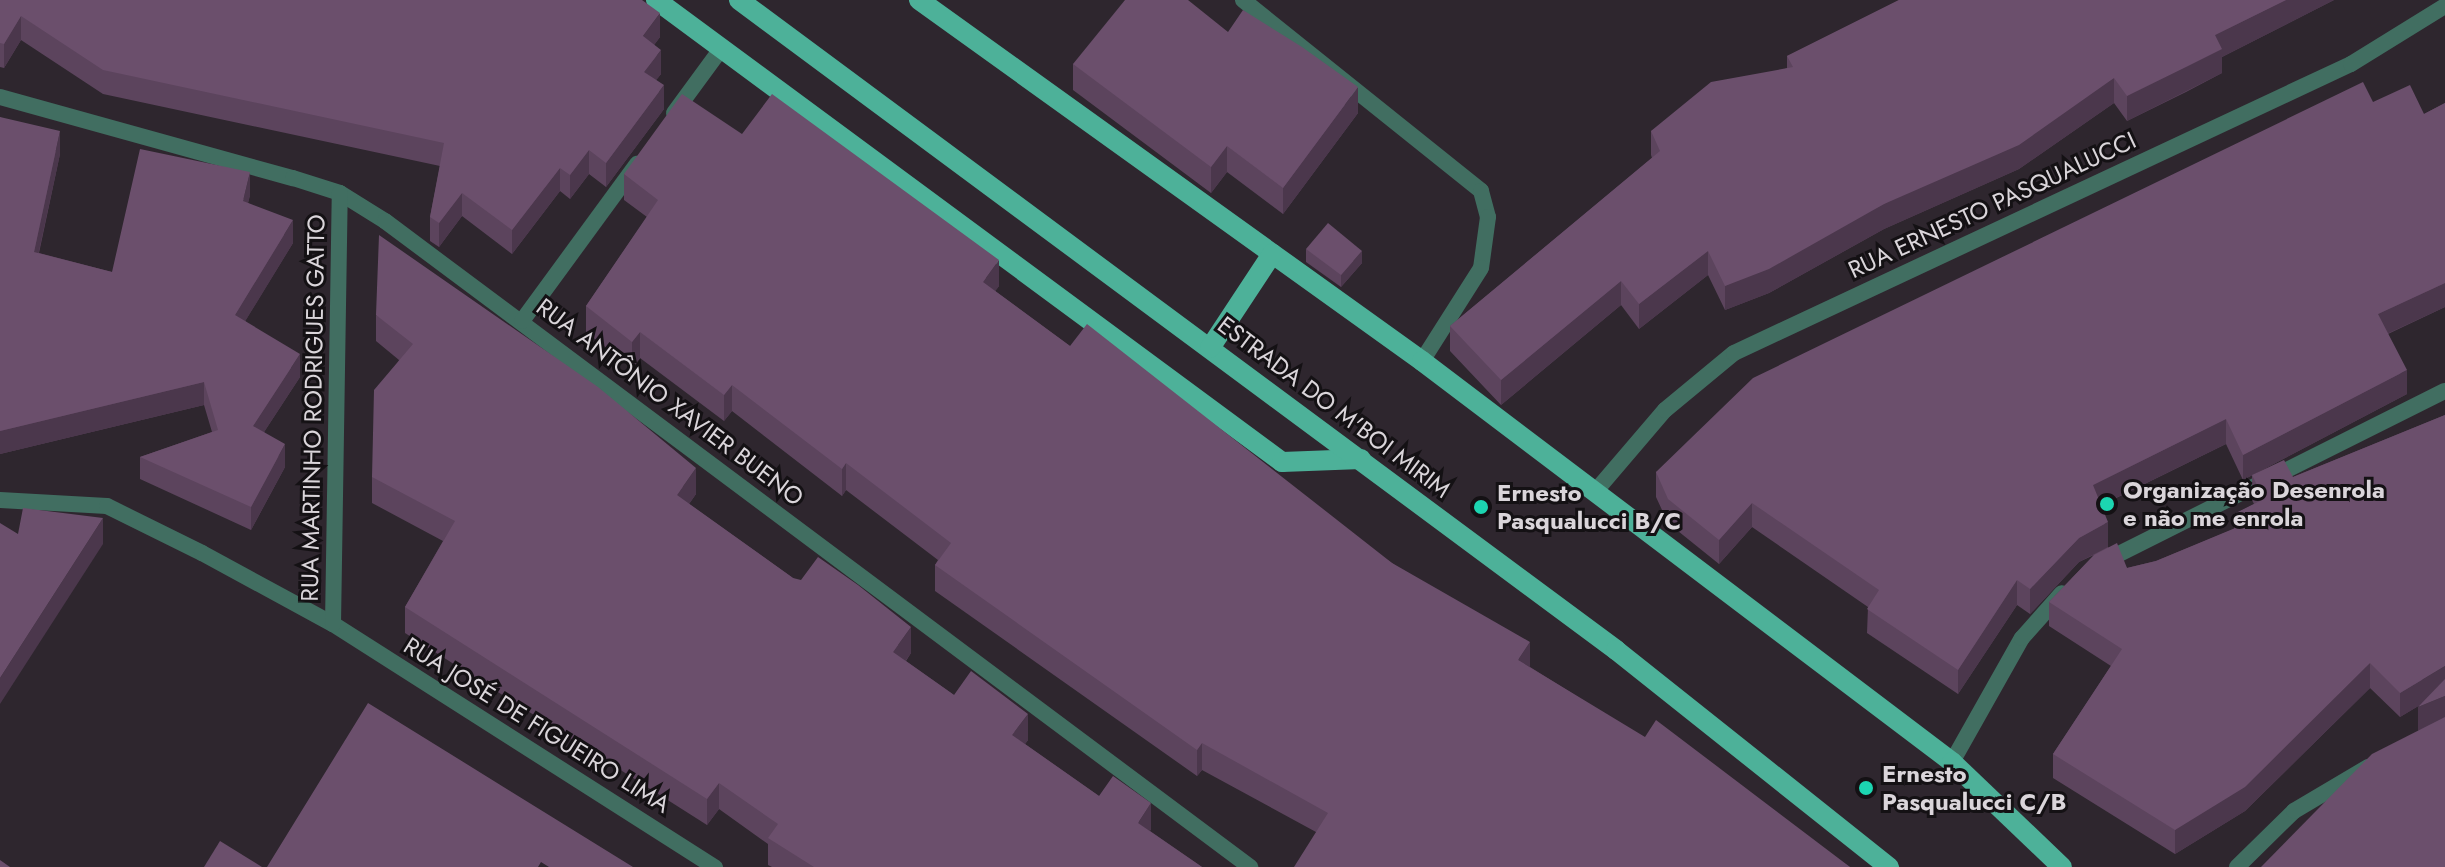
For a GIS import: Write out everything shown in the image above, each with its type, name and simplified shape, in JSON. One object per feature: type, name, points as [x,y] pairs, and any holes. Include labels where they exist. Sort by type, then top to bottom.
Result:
[{"type":"main road","points":[[656,0],[1282,462],[1361,459]]},
{"type":"main road","name":"ESTRADA DO M'BOI MIRIM","points":[[739,0],[1361,459],[1889,867]]},
{"type":"main road","points":[[919,0],[1422,361],[1952,762],[2062,867]]},
{"type":"main road","points":[[1210,348],[1272,254]]},
{"type":"street","points":[[1243,0],[1481,191],[1488,217],[1481,268],[1422,361]]},
{"type":"street","name":"RUA ERNESTO PASQUALUCCI","points":[[1594,493],[1665,410],[1734,353],[2351,64],[2445,6]]},
{"type":"street","points":[[522,321],[721,49]]},
{"type":"street","name":"RUA ANTÔNIO XAVIER BUENO","points":[[0,97],[340,193],[522,321],[1250,867]]},
{"type":"street","name":"RUA MARTINHO RODRIGUES GATTO","points":[[333,624],[340,193]]},
{"type":"street","points":[[1952,762],[2022,638],[2082,574],[2445,391]]},
{"type":"street","name":"RUA JOSÉ DE FIGUEIRO LIMA","points":[[0,500],[107,506],[333,624],[715,867]]},
{"type":"street","points":[[2237,867],[2294,811],[2393,756]]},
{"type":"building","points":[[0,0],[642,0],[660,13],[643,36],[661,50],[644,72],[664,85],[606,163],[589,150],[570,175],[560,168],[512,230],[462,193],[439,223],[430,217],[444,143],[103,70],[21,16],[4,44],[0,43]]},
{"type":"building","points":[[1125,0],[1188,0],[1228,32],[1243,10],[1358,87],[1283,188],[1227,146],[1211,167],[1073,64]]},
{"type":"building","points":[[1899,0],[2286,0],[2215,35],[2222,49],[2127,96],[2114,78],[2019,145],[1884,204],[1769,269],[1725,286],[1708,251],[1639,304],[1621,281],[1501,380],[1450,326],[1660,151],[1651,131],[1711,82],[1793,67],[1787,56]]},
{"type":"building","points":[[2363,82],[2373,102],[2410,85],[2424,114],[2445,103],[2445,283],[2378,314],[2407,370],[2243,455],[2226,419],[2093,485],[2108,522],[2079,538],[2030,589],[2017,580],[1958,670],[1867,609],[1879,590],[1752,503],[1719,540],[1668,499],[1656,472],[1753,378]]},
{"type":"building","points":[[682,94],[742,134],[772,94],[999,260],[983,282],[1070,346],[1087,324],[1392,563],[1530,642],[1518,660],[1645,737],[1656,720],[1850,867],[1294,867],[1328,813],[1202,743],[1197,750],[935,565],[951,543],[846,463],[842,469],[732,385],[724,395],[640,332],[632,342],[586,306],[658,200],[624,174]]},
{"type":"building","points":[[0,117],[60,131],[34,252],[112,272],[140,149],[250,172],[243,201],[293,220],[235,315],[300,354],[253,426],[285,444],[251,507],[140,457],[218,430],[204,382],[0,431]]},
{"type":"building","points":[[1328,223],[1362,251],[1341,275],[1306,249]]},
{"type":"building","points":[[379,235],[598,387],[696,468],[677,495],[793,578],[801,580],[818,557],[858,585],[911,627],[893,652],[954,695],[971,671],[1028,714],[1012,735],[1099,796],[1113,776],[1151,803],[1138,823],[1202,867],[814,867],[768,838],[778,824],[719,783],[707,799],[405,607],[455,521],[372,477],[374,390],[413,344],[376,315]]},
{"type":"building","points":[[2445,415],[2445,666],[2400,693],[2370,663],[2245,787],[2175,830],[2053,754],[2122,649],[2049,602],[2094,555],[2117,543],[2127,568],[2156,561],[2240,526],[2234,514],[2264,499],[2252,475],[2284,460],[2293,477]]},
{"type":"building","points":[[23,508],[103,518],[0,678],[0,523],[18,534]]},
{"type":"building","points":[[2445,679],[2445,696],[2418,707]]},
{"type":"building","points":[[368,703],[633,867],[549,867],[541,862],[538,867],[267,867]]},
{"type":"building","points":[[2445,717],[2445,867],[2261,867],[2372,754]]},
{"type":"building","points":[[220,841],[262,867],[204,867]]},
{"type":"place","name":"Organização Desenrola e não me enrola","points":[[2107,504]]},
{"type":"place","name":"Ernesto Pasqualucci B/C","points":[[1481,507]]},
{"type":"place","name":"Ernesto Pasqualucci C/B","points":[[1866,788]]}]
